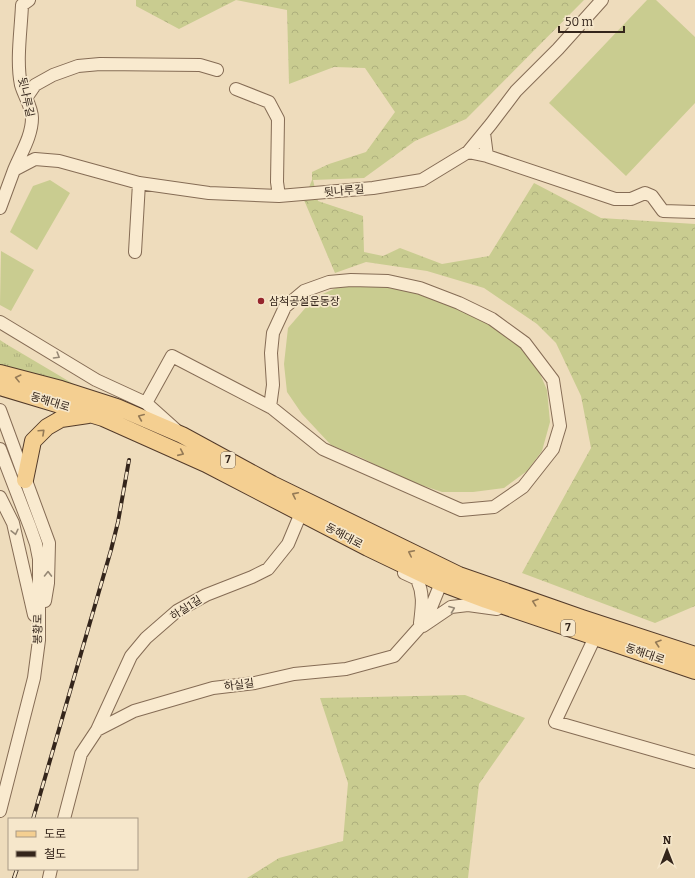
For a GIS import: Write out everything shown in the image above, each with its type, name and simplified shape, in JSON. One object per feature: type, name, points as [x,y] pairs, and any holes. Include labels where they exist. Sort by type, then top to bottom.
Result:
[{"type":"main road","name":"동해대로","points":[[0,373],[61,389],[117,407],[182,435],[486,600],[695,671]]},
{"type":"main road","name":"동해대로","points":[[0,387],[103,418],[206,464],[368,548],[444,576],[458,575],[574,616],[695,655]]},
{"type":"main road","points":[[25,480],[33,440],[47,427],[61,419],[92,415]]},
{"type":"street","name":"뒷나루길","points":[[0,208],[14,170],[27,142],[32,117],[22,86],[19,63],[22,5],[29,0]]},
{"type":"street","name":"뒷나루길","points":[[14,170],[35,159],[47,160],[139,183],[209,193],[279,196],[373,188],[422,180],[468,152],[516,91],[558,49],[602,0]]},
{"type":"street","points":[[26,98],[35,85],[53,75],[78,66],[100,64],[200,65],[217,70]]},
{"type":"street","points":[[236,89],[269,102],[278,119],[277,182],[279,196]]},
{"type":"street","points":[[484,133],[487,156]]},
{"type":"street","points":[[468,152],[487,156],[615,199],[631,199],[645,193],[652,196],[663,210],[695,212]]},
{"type":"street","points":[[135,252],[139,183]]},
{"type":"street","points":[[146,403],[172,356],[270,407],[323,449],[461,510],[494,507],[523,487],[553,449],[560,426],[553,380],[525,343],[492,319],[459,303],[420,288],[388,281],[351,280],[329,282],[304,291],[285,307],[273,333],[271,353],[274,385],[270,407]]},
{"type":"street","points":[[0,322],[96,380],[146,403],[182,435]]},
{"type":"street","points":[[0,410],[49,543],[48,583],[39,640]]},
{"type":"street","name":"봉황로","points":[[0,449],[30,527],[39,559],[39,640],[34,678],[0,811]]},
{"type":"street","points":[[0,497],[13,523],[39,640]]},
{"type":"street","name":"하실1길","points":[[97,730],[131,656],[146,638],[178,611],[206,595],[268,569],[288,544],[301,513]]},
{"type":"street","points":[[368,548],[400,571],[417,579],[422,590],[419,629]]},
{"type":"street","name":"하실길","points":[[64,818],[81,754],[97,730],[134,711],[213,688],[256,683],[294,674],[346,670],[394,656],[426,620],[444,576]]},
{"type":"street","points":[[419,629],[451,607],[468,605],[500,610],[528,619],[550,621]]},
{"type":"street","points":[[595,637],[555,722],[695,762]]},
{"type":"green space","points":[[136,0],[236,0],[179,29],[136,6]]},
{"type":"green space","points":[[236,0],[584,0],[466,119],[415,141],[364,178],[313,180],[318,201],[363,216],[364,252],[383,256],[400,248],[442,264],[489,256],[534,183],[601,218],[695,224],[695,606],[655,623],[522,573],[591,448],[581,396],[556,343],[537,324],[484,288],[427,271],[366,262],[335,273],[304,200],[312,180],[312,172],[329,164],[366,152],[395,112],[365,68],[334,67],[289,84],[287,10]]},
{"type":"green space","points":[[647,0],[656,0],[695,37],[695,103],[626,176],[549,103]]},
{"type":"green space","points":[[50,180],[70,193],[37,250],[10,232],[33,186]]},
{"type":"green space","points":[[1,251],[34,270],[11,311],[0,305]]},
{"type":"green space","points":[[347,283],[414,292],[465,311],[507,335],[534,360],[547,390],[550,422],[542,451],[527,471],[504,488],[473,492],[442,492],[406,480],[362,458],[331,445],[302,414],[287,392],[284,364],[288,328],[314,298]]},
{"type":"green space","points":[[0,340],[6,344],[87,392],[0,368]]},
{"type":"green space","points":[[465,695],[525,718],[479,784],[468,878],[247,878],[279,858],[343,841],[348,783],[320,698]]},
{"type":"railway","points":[[33,818],[111,550],[118,522],[129,460]]},
{"type":"railway","points":[[14,878],[17,870]]},
{"type":"place","name":"삼척공설운동장","points":[[261,301]]}]
